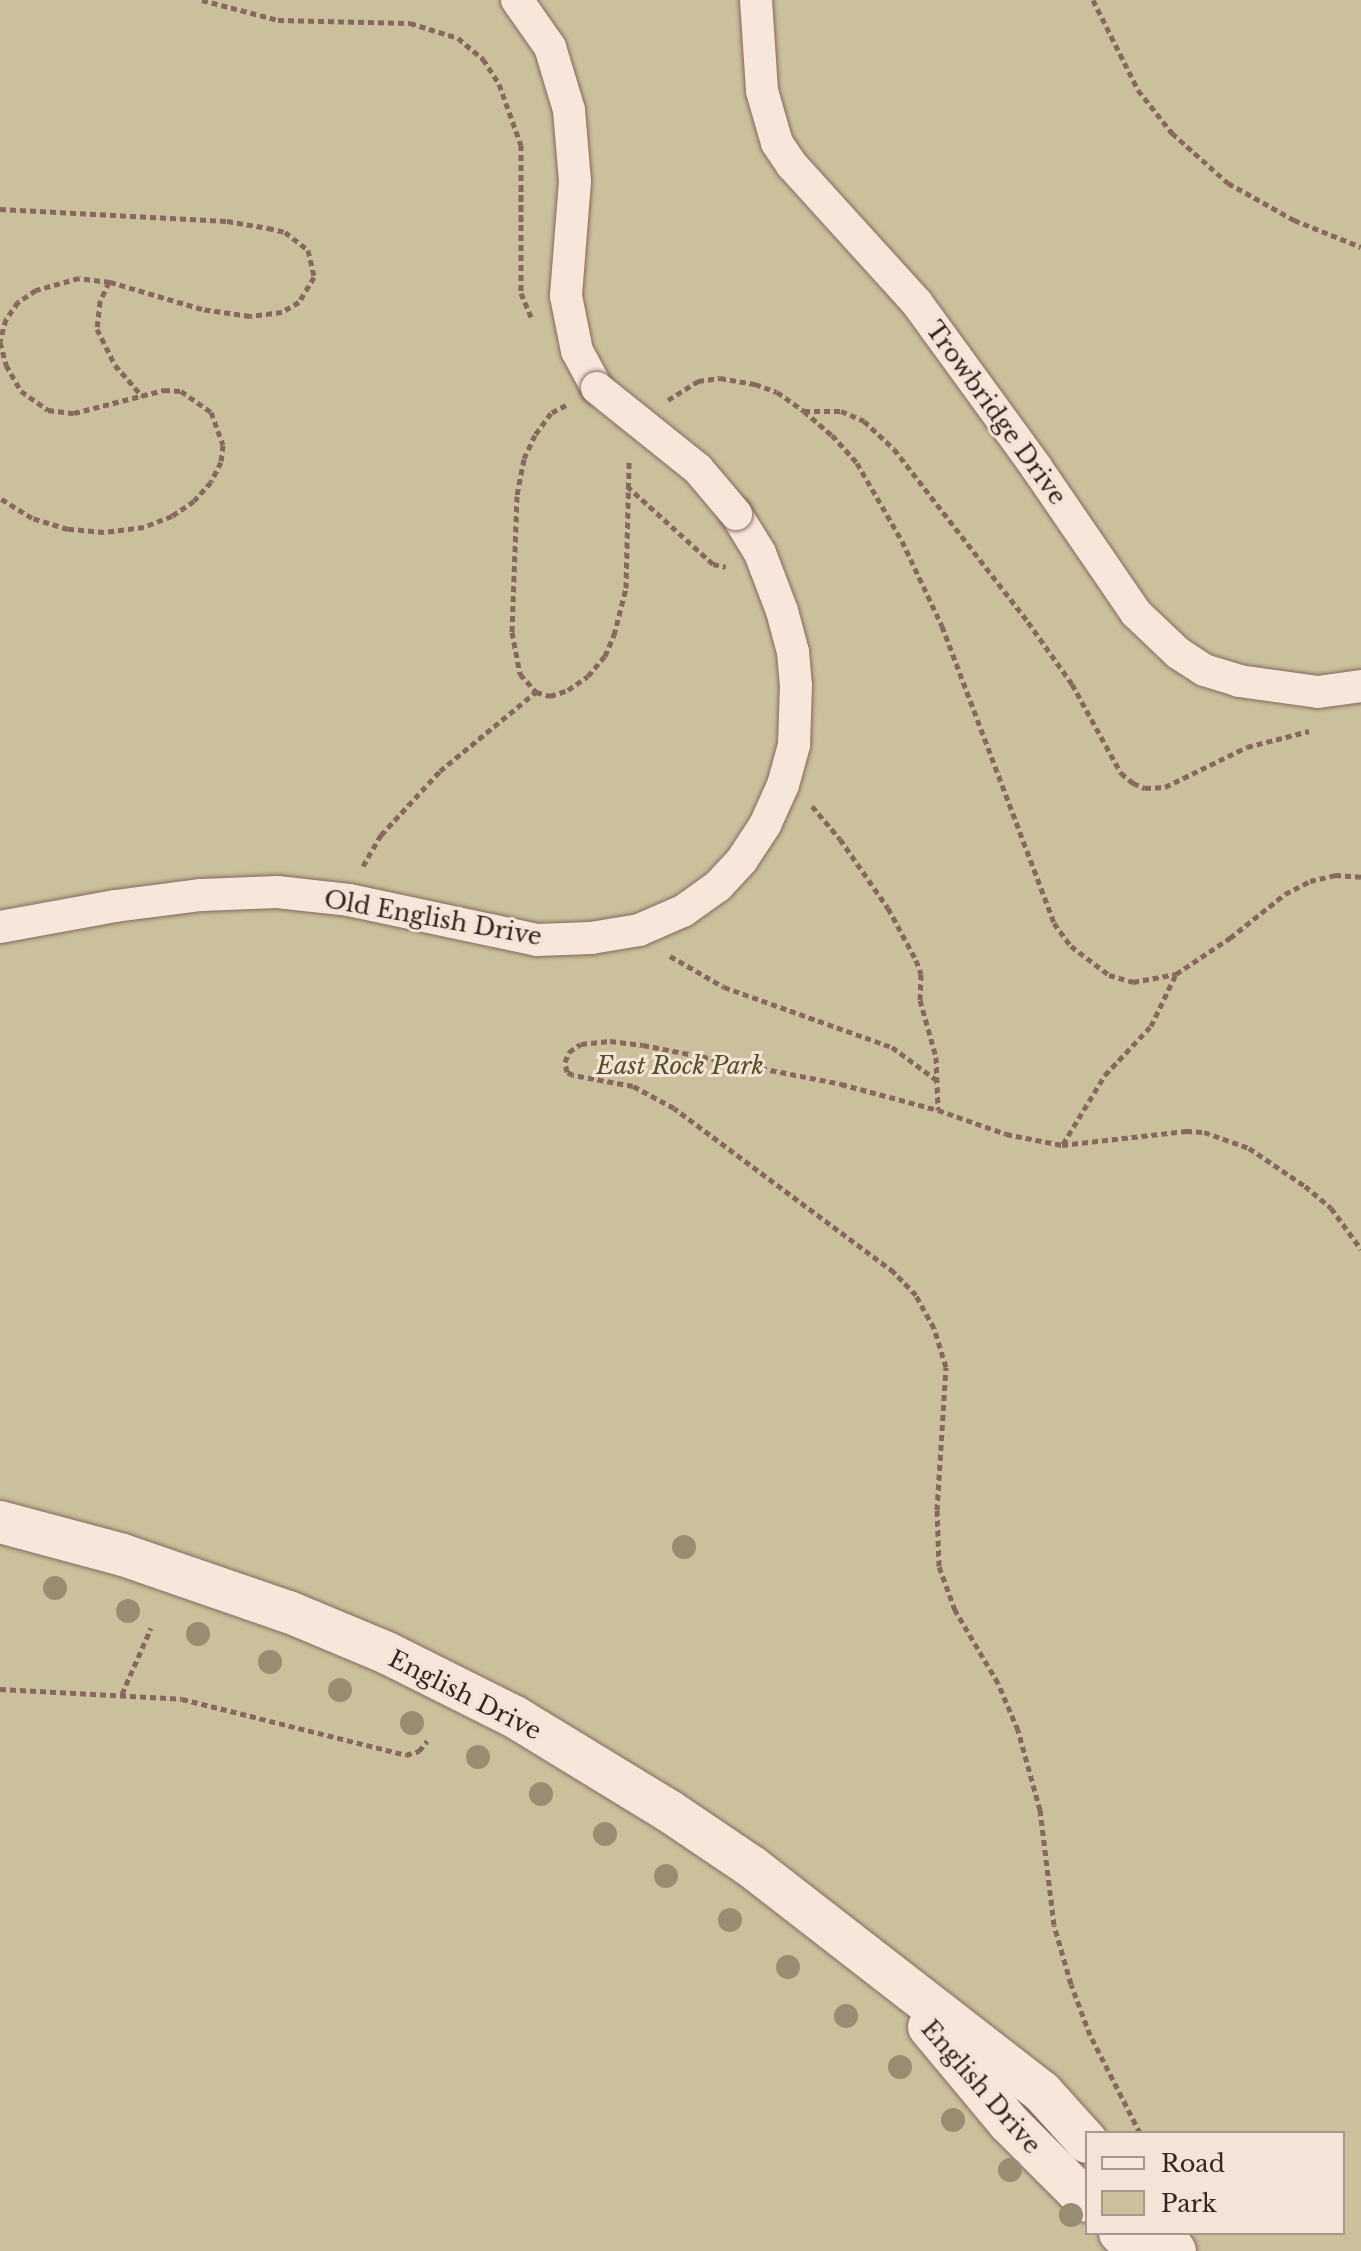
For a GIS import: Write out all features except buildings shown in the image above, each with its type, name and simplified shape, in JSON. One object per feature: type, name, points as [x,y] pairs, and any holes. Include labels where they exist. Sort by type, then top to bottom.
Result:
[{"type":"street","name":"Old English Drive","points":[[0,927],[115,906],[201,895],[277,892],[349,900],[537,940],[591,938],[639,930],[683,911],[718,886],[742,860],[765,825],[783,785],[797,713],[793,652],[776,590],[760,553],[736,514],[698,469],[597,388],[586,372],[570,324],[566,261],[575,181],[569,110],[550,47],[517,0]]},
{"type":"street","name":"Trowbridge Drive","points":[[756,0],[762,91],[777,143],[792,165],[917,303],[1036,467],[1136,613],[1178,653],[1204,670],[1239,681],[1318,692],[1361,686]]},
{"type":"street","name":"English Drive","points":[[0,1522],[123,1555],[289,1612],[387,1653],[515,1717],[717,1843],[1042,2092],[1085,2140]]},
{"type":"street","name":"English Drive","points":[[879,1968],[1009,2123],[1085,2199]]},
{"type":"street","points":[[1122,2235],[1139,2251]]},
{"type":"path","points":[[202,0],[278,20],[410,23],[458,38],[483,59],[499,84],[521,145],[521,293],[525,308],[540,324],[570,324]]},
{"type":"path","points":[[1093,0],[1138,90],[1172,133],[1228,183],[1294,220],[1361,247]]},
{"type":"path","points":[[0,209],[227,221],[259,226],[298,240],[313,260],[314,277],[299,302],[282,312],[250,316],[202,309],[110,282],[79,278],[36,290],[18,302],[6,319],[0,341],[6,365],[21,391],[48,410],[74,413],[164,390],[181,391],[197,399],[211,412],[223,445],[221,462],[211,482],[172,516],[144,527],[104,532],[68,529],[32,518],[0,498]]},
{"type":"path","points":[[110,282],[100,301],[97,329],[120,372],[142,396]]},
{"type":"path","points":[[662,406],[698,381],[720,378],[777,392],[832,435],[857,463],[902,541],[942,626],[1054,923],[1071,946],[1109,975],[1133,982],[1176,974],[1230,938],[1285,894],[1310,881],[1335,875],[1361,877]]},
{"type":"path","points":[[597,388],[551,413],[524,459],[515,525],[512,632],[520,674],[536,692],[550,696],[568,690],[588,676],[610,645],[626,588],[626,485],[631,454]]},
{"type":"path","points":[[804,411],[841,411],[864,421],[894,449],[1037,634],[1072,684],[1121,773],[1133,783],[1145,788],[1165,787],[1247,747],[1319,729]]},
{"type":"path","points":[[626,485],[713,564],[734,567],[760,553]]},
{"type":"path","points":[[349,900],[374,846],[408,804],[440,771],[536,692]]},
{"type":"path","points":[[783,785],[804,798],[840,839],[888,908],[916,960],[921,974],[920,1000],[939,1082],[938,1110]]},
{"type":"path","points":[[639,930],[664,953],[724,987],[892,1047],[939,1082]]},
{"type":"path","points":[[1062,1145],[1105,1075],[1151,1026],[1176,974]]},
{"type":"path","points":[[1139,2131],[1090,2035],[1071,1984],[1054,1925],[1040,1810],[1018,1730],[998,1683],[955,1610],[939,1566],[937,1510],[946,1367],[934,1328],[916,1295],[894,1272],[674,1108],[633,1086],[573,1075],[567,1072],[565,1062],[569,1052],[581,1044],[610,1041],[841,1084],[938,1110],[1006,1134],[1062,1145],[1186,1131],[1224,1137],[1249,1148],[1305,1186],[1331,1208],[1361,1249]]},
{"type":"path","points":[[122,1694],[151,1628]]},
{"type":"path","points":[[0,1689],[182,1699],[406,1755],[419,1751],[427,1741]]},
{"type":"green space","name":"East Rock Park","points":[[0,0],[1361,0],[1361,2251],[1197,2251],[1185,2235],[1345,2235],[1345,2131],[1085,2131],[1085,2235],[1179,2235],[1177,2251],[0,2251]]}]
